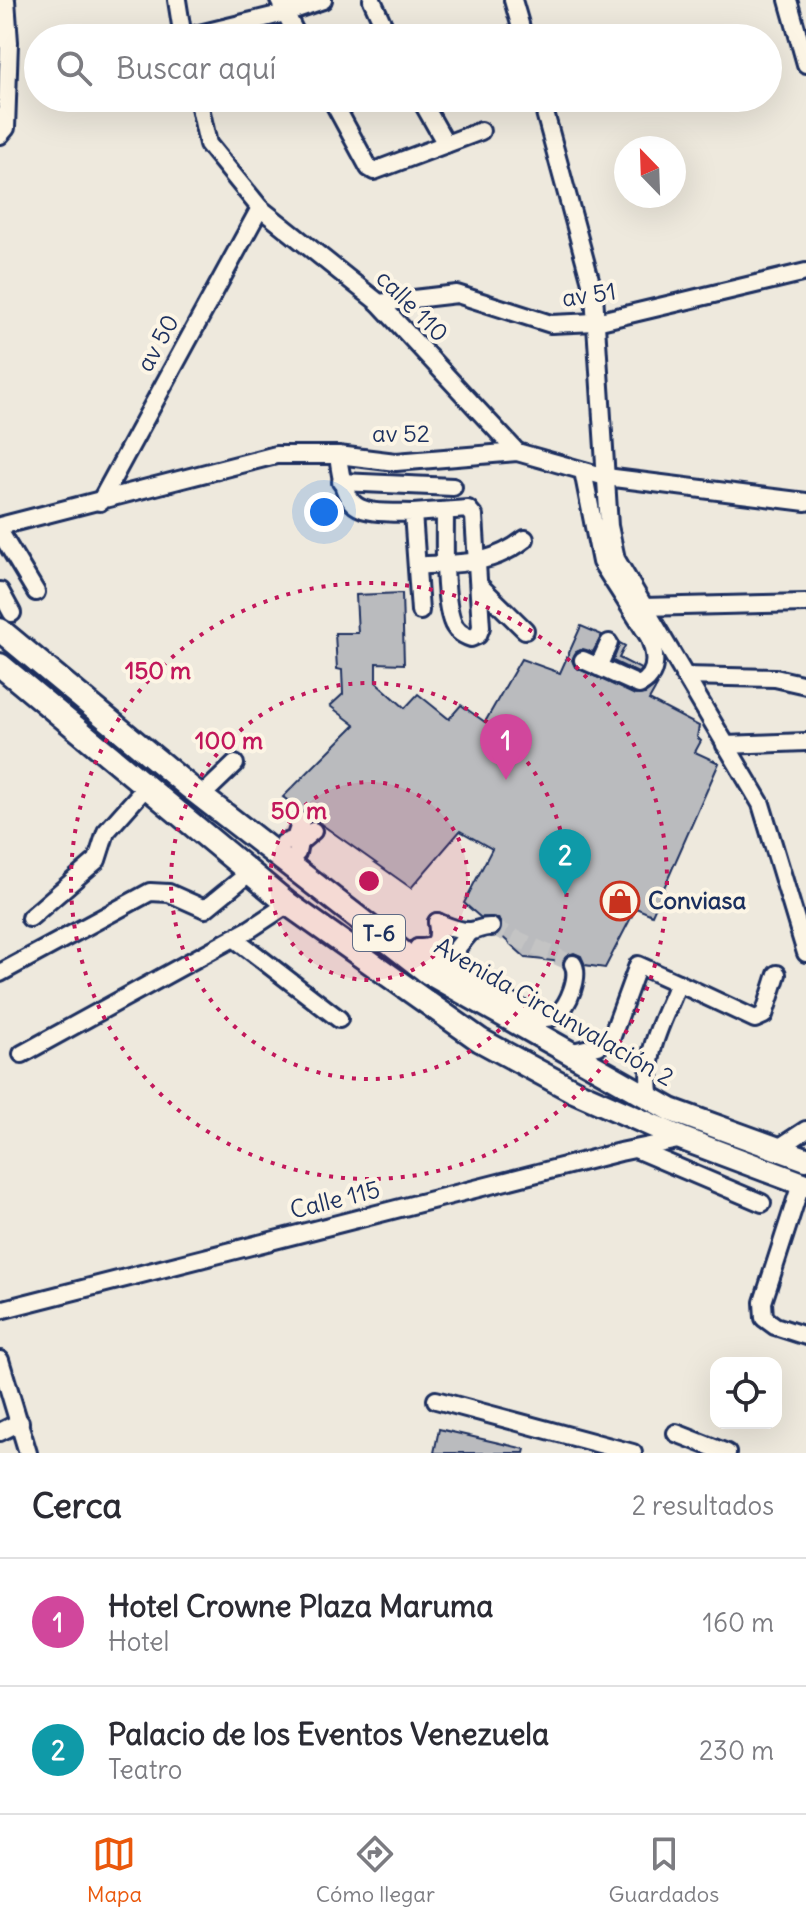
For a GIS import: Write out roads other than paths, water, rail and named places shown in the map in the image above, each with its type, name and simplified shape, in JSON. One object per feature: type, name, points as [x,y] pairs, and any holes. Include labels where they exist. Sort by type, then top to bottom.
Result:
[{"type":"highway","name":"Avenida Circunvalación 2","points":[[6,622],[188,786],[429,973],[671,1110],[806,1159]]},
{"type":"highway","name":"Avenida Circunvalación 2","points":[[0,665],[288,904],[480,1040],[574,1091],[683,1139],[804,1184]]},
{"type":"street","points":[[0,135],[6,128],[6,0]]},
{"type":"street","points":[[177,0],[181,24]]},
{"type":"street","points":[[226,24],[282,6],[323,0]]},
{"type":"street","points":[[372,0],[383,24]]},
{"type":"street","points":[[513,0],[520,24]]},
{"type":"street","points":[[790,0],[806,11]]},
{"type":"street","points":[[790,0],[806,64]]},
{"type":"street","points":[[282,6],[291,24]]},
{"type":"street","name":"calle 110","points":[[201,112],[208,144],[260,208],[379,303],[517,452]]},
{"type":"street","points":[[339,112],[369,168],[374,171],[481,131]]},
{"type":"street","points":[[428,112],[446,144]]},
{"type":"street","points":[[545,112],[594,294],[609,526],[616,559],[761,804],[806,953]]},
{"type":"street","name":"av 50","points":[[100,502],[260,208]]},
{"type":"street","name":"av 51","points":[[379,303],[457,294],[551,324],[596,322],[806,272]]},
{"type":"street","name":"av 52","points":[[0,529],[276,455],[338,455],[396,462],[517,452],[606,477],[806,502]]},
{"type":"street","points":[[338,455],[341,482],[353,504],[360,509],[413,513],[468,509],[472,512],[476,519],[481,627],[478,635],[471,638],[459,631],[451,618],[445,564],[445,511]]},
{"type":"street","points":[[583,471],[601,562],[655,651],[653,670],[645,682],[639,685],[590,664],[609,643]]},
{"type":"street","points":[[341,482],[453,487]]},
{"type":"street","points":[[413,513],[420,611]]},
{"type":"street","points":[[0,529],[36,592]]},
{"type":"street","points":[[417,566],[477,562],[508,552],[525,539]]},
{"type":"street","points":[[479,585],[525,630]]},
{"type":"street","points":[[0,591],[6,622]]},
{"type":"street","points":[[643,607],[806,603]]},
{"type":"street","points":[[684,676],[775,678],[806,685]]},
{"type":"street","points":[[725,745],[806,742]]},
{"type":"street","points":[[211,787],[235,764]]},
{"type":"street","points":[[30,918],[97,860],[106,832],[146,787]]},
{"type":"street","points":[[291,848],[307,826]]},
{"type":"street","points":[[0,973],[150,892],[169,893],[205,909],[249,873]]},
{"type":"street","points":[[22,1054],[234,938],[288,904]]},
{"type":"street","points":[[471,931],[437,922],[439,935],[436,944],[418,948],[537,1018],[548,1019],[558,1014],[565,1005],[576,977],[573,964]]},
{"type":"street","points":[[457,971],[457,948],[471,931],[483,926],[491,927]]},
{"type":"street","points":[[234,938],[339,1019]]},
{"type":"street","points":[[569,1053],[598,1046],[611,1039],[638,965],[755,1019],[764,1015],[777,974]]},
{"type":"street","points":[[651,1099],[647,1075],[649,1054],[678,983]]},
{"type":"street","points":[[777,1149],[806,1130]]},
{"type":"street","name":"Calle 115","points":[[0,1310],[683,1139]]},
{"type":"street","points":[[635,1149],[762,1203]]},
{"type":"street","points":[[804,1184],[763,1302],[764,1318],[775,1326],[806,1336]]},
{"type":"street","points":[[0,1360],[28,1453]]},
{"type":"street","points":[[436,1400],[633,1453]]},
{"type":"street","points":[[0,1432],[20,1422]]},
{"type":"street","points":[[676,1433],[727,1453]]},
{"type":"tunnel","points":[[491,927],[573,964]]},
{"type":"place","name":"Hotel Crowne Plaza Maruma","points":[[506,780]]},
{"type":"place","name":"Palacio de los Eventos Venezuela","points":[[565,895]]},
{"type":"place","name":"Conviasa","points":[[620,901]]}]
